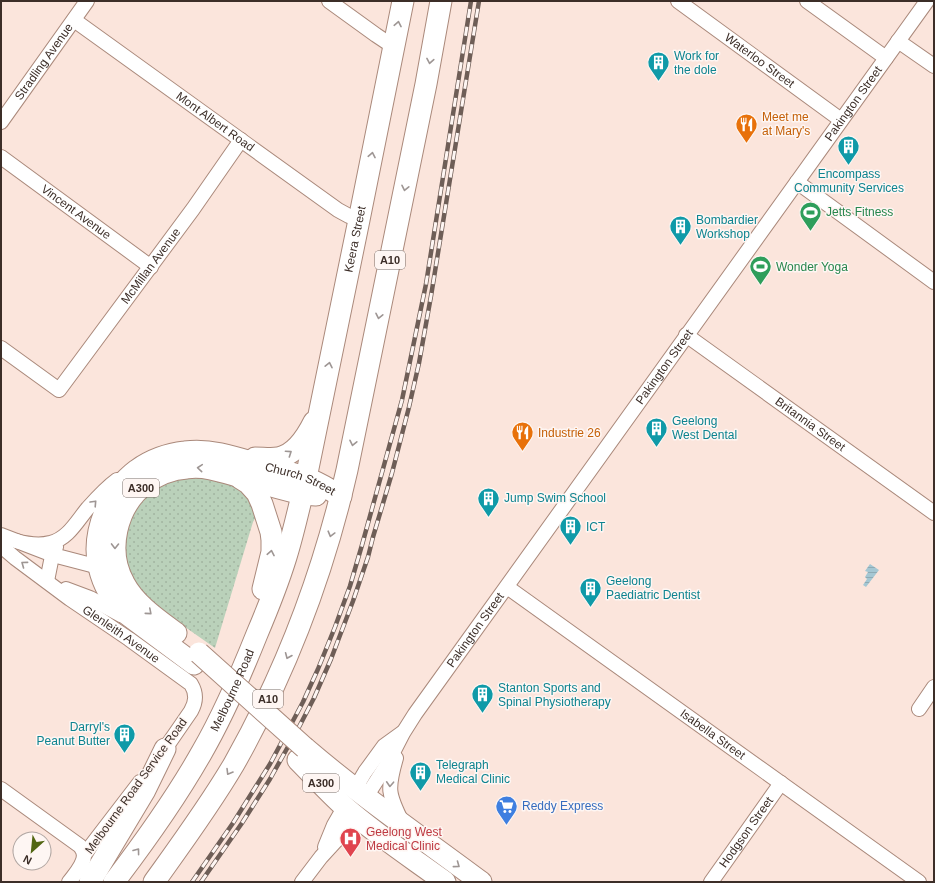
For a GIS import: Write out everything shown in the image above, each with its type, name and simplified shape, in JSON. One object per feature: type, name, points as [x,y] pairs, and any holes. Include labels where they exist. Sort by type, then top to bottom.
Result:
[{"type":"highway","name":"Keera Street","points":[[304,486],[394,47],[402,1]]},
{"type":"highway","name":"A10","points":[[154,882],[201,816],[234,764],[272,692],[308,605],[330,539],[341,496],[423,100],[440,1]]},
{"type":"highway","points":[[224,454],[246,458],[272,459],[282,457],[300,443],[309,431],[322,403]]},
{"type":"highway","name":"Church Street","points":[[196,658],[159,638],[124,612],[116,604],[106,587],[99,567],[98,538],[102,519],[108,504],[128,478],[142,466],[170,454],[185,452],[200,451],[224,454],[304,486]]},
{"type":"highway","name":"Church Street","points":[[341,496],[304,486],[238,476],[214,470],[189,467],[176,469],[145,484],[128,504],[117,528],[115,545],[117,567],[130,592],[196,658],[355,802],[398,848],[445,882]]},
{"type":"highway","points":[[238,476],[248,483],[257,493],[270,525],[272,537],[272,552],[247,660]]},
{"type":"highway","name":"Melbourne Road","points":[[114,882],[151,833],[178,793],[203,751],[221,715],[247,660],[286,558],[300,507],[304,486]]},
{"type":"highway","points":[[99,567],[124,583]]},
{"type":"highway","points":[[90,882],[147,786],[165,749]]},
{"type":"highway","name":"Church Street","points":[[355,802],[403,825],[482,882]]},
{"type":"street","name":"Stradling Avenue","points":[[1,122],[87,1]]},
{"type":"street","points":[[329,1],[394,47]]},
{"type":"street","name":"Waterloo Street","points":[[678,1],[841,120]]},
{"type":"street","points":[[807,1],[886,58]]},
{"type":"street","name":"Pakington Street","points":[[302,882],[321,857],[343,833],[366,772],[384,746],[403,733],[506,587],[927,1]]},
{"type":"street","name":"Mont Albert Road","points":[[74,20],[338,210],[359,220]]},
{"type":"street","points":[[898,41],[934,66]]},
{"type":"street","name":"McMillan Avenue","points":[[1,348],[59,390],[151,267],[241,140]]},
{"type":"street","name":"Vincent Avenue","points":[[1,157],[151,267]]},
{"type":"street","points":[[797,182],[934,282]]},
{"type":"street","name":"Britannia Street","points":[[686,336],[934,513]]},
{"type":"street","points":[[47,581],[53,555],[58,544],[88,509],[111,484],[122,475],[138,465],[158,458]]},
{"type":"street","points":[[16,541],[35,544],[49,544],[60,540],[67,534]]},
{"type":"street","points":[[1,535],[53,555],[99,567]]},
{"type":"street","name":"Glenleith Avenue","points":[[1,546],[76,603],[186,680],[193,688]]},
{"type":"street","name":"Glenleith Avenue","points":[[47,581],[95,601],[129,619],[159,638]]},
{"type":"street","name":"Isabella Street","points":[[506,587],[919,882]]},
{"type":"street","points":[[919,709],[934,687]]},
{"type":"street","name":"Melbourne Road Service Road","points":[[69,882],[82,864],[84,855],[165,749],[192,710],[196,698],[193,688]]},
{"type":"street","points":[[403,733],[392,772],[390,788],[393,802],[403,825]]},
{"type":"street","name":"Hodgson Street","points":[[711,882],[781,783]]},
{"type":"street","points":[[1,789],[80,846],[84,855]]},
{"type":"green space","points":[[196,476],[244,487],[259,511],[253,522],[215,648],[148,601],[136,586],[126,562],[124,545],[125,531],[139,502],[162,483]]},
{"type":"water","points":[[870,564],[879,570],[866,587],[863,585],[867,579],[865,577],[868,572],[865,571]]},
{"type":"railway","points":[[192,882],[233,823],[270,764],[303,702],[318,669],[350,586],[402,400],[426,284],[471,1]]},
{"type":"railway","points":[[201,882],[242,823],[270,779],[314,698],[331,659],[368,557],[392,473],[419,363],[479,1]]},
{"type":"place","name":"Work for the dole","points":[[658,82]]},
{"type":"place","name":"Meet me at Mary's","points":[[746,144]]},
{"type":"place","name":"Encompass Community Services","points":[[849,166]]},
{"type":"place","name":"Jetts Fitness","points":[[810,232]]},
{"type":"place","name":"Bombardier Workshop","points":[[681,246]]},
{"type":"place","name":"Wonder Yoga","points":[[760,286]]},
{"type":"place","name":"Geelong West Dental","points":[[656,448]]},
{"type":"place","name":"Industrie 26","points":[[522,452]]},
{"type":"place","name":"Jump Swim School","points":[[488,518]]},
{"type":"place","name":"ICT","points":[[570,546]]},
{"type":"place","name":"Geelong Paediatric Dentist","points":[[591,608]]},
{"type":"place","name":"Stanton Sports and Spinal Physiotherapy","points":[[483,714]]},
{"type":"place","name":"Darryl's Peanut Butter","points":[[125,754]]},
{"type":"place","name":"Telegraph Medical Clinic","points":[[420,792]]},
{"type":"place","name":"Reddy Express","points":[[507,826]]},
{"type":"place","name":"Geelong West Medical Clinic","points":[[351,858]]}]
